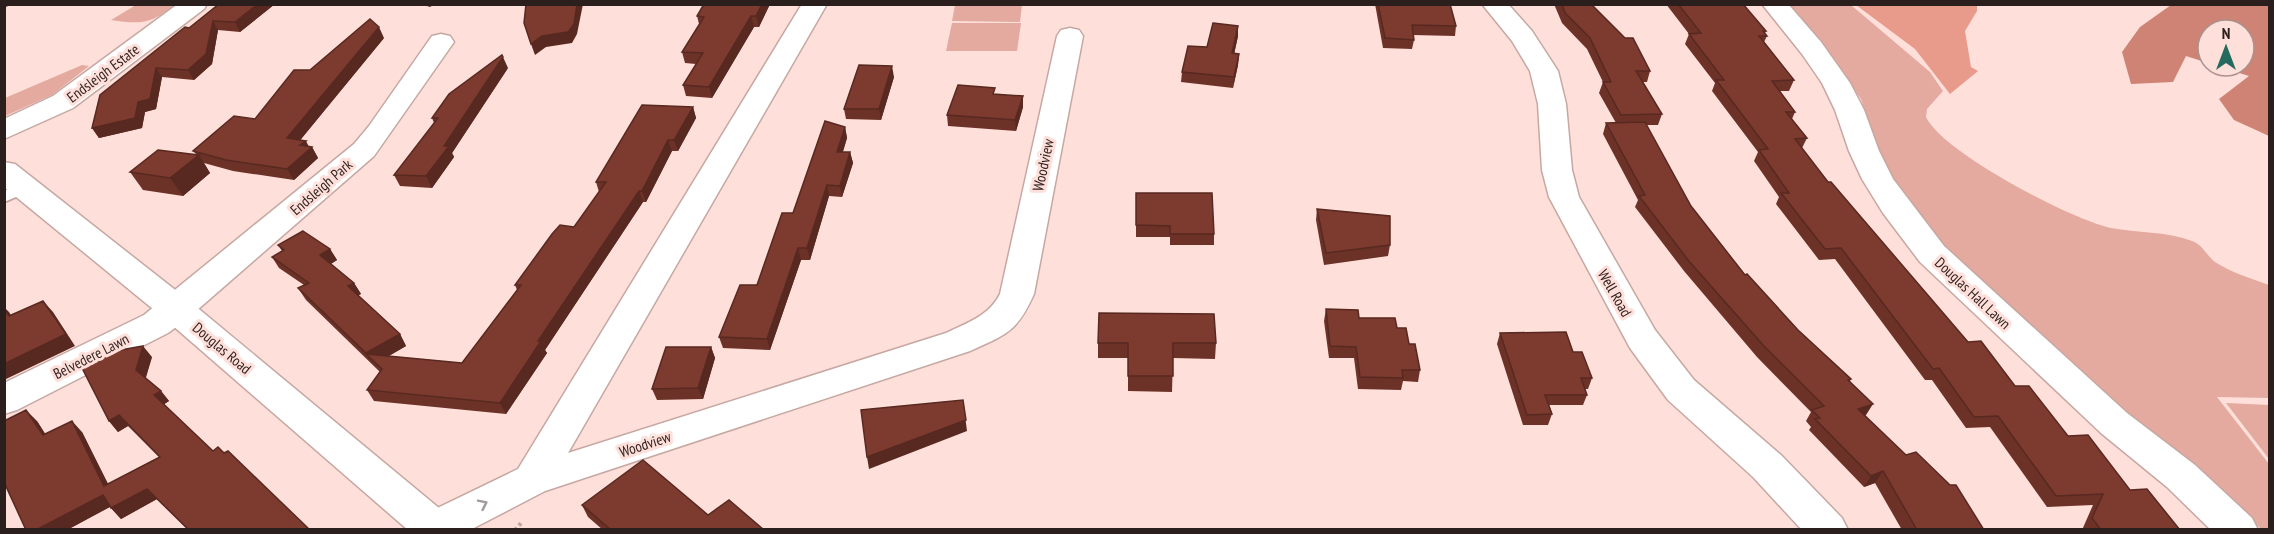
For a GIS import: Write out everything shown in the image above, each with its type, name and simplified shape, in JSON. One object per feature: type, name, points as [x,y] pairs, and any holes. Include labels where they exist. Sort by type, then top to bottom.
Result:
[{"type":"street","name":"Endsleigh Estate","points":[[4,130],[63,102],[195,4]]},
{"type":"street","points":[[532,480],[815,4]]},
{"type":"street","name":"Well Road","points":[[1494,4],[1527,42],[1544,71],[1552,104],[1557,170],[1564,197],[1635,327],[1657,361],[1681,390],[1767,466],[1828,530]]},
{"type":"street","name":"Douglas Hall Lawn","points":[[1774,4],[1834,81],[1852,113],[1864,152],[1877,177],[1907,223],[1932,254],[2114,423],[2181,476],[2238,530]]},
{"type":"street","name":"Woodview","points":[[436,529],[532,480],[920,356],[989,328],[1008,313],[1017,294],[1070,36]]},
{"type":"street","name":"Endsleigh Park","points":[[176,309],[364,150],[441,42]]},
{"type":"street","name":"Douglas Road","points":[[11,185],[176,309],[436,529]]},
{"type":"street","name":"Belvedere Lawn","points":[[4,400],[156,324],[176,309]]},
{"type":"shaded area","points":[[955,4],[1022,5],[1020,22],[952,21]]},
{"type":"shaded area","points":[[136,5],[176,5],[160,16],[146,21],[111,20]]},
{"type":"shaded area","points":[[1787,5],[1851,5],[1930,72],[1943,91],[1927,109],[1926,117],[1937,132],[1981,166],[2010,183],[2092,222],[2121,230],[2162,234],[2192,241],[2221,266],[2269,285],[2269,398],[2217,397],[2269,464],[2269,529],[2261,529],[2215,484],[2125,415],[1940,244],[1893,178],[1875,140],[1861,99],[1830,54]]},
{"type":"shaded area","points":[[1856,5],[1977,5],[1977,11],[1965,31],[1971,67],[1978,71],[1950,94],[1915,49]]},
{"type":"shaded area","points":[[2171,5],[2269,5],[2269,136],[2234,120],[2219,99],[2246,78],[2256,78],[2256,18],[2196,18],[2196,59],[2186,56],[2173,82],[2131,84],[2122,52],[2140,27]]},
{"type":"shaded area","points":[[952,23],[1021,23],[1017,51],[946,51]]},
{"type":"shaded area","points":[[82,65],[89,66],[52,95],[5,116],[5,98]]},
{"type":"shaded area","points":[[2226,403],[2269,405],[2269,459]]},
{"type":"building","points":[[219,4],[258,4],[235,22],[213,21],[206,54],[188,70],[156,68],[150,99],[138,102],[135,118],[92,128],[100,95],[185,27],[189,28]]},
{"type":"building","points":[[526,4],[577,4],[574,24],[568,32],[542,36],[531,44],[524,23]]},
{"type":"building","points":[[704,4],[762,4],[756,16],[751,16],[709,87],[683,85],[703,53],[682,52],[704,17],[697,16]]},
{"type":"building","points":[[1378,4],[1450,4],[1456,26],[1412,25],[1414,40],[1385,38]]},
{"type":"building","points":[[1562,4],[1591,4],[1625,38],[1633,38],[1650,71],[1636,71],[1662,114],[1621,115],[1603,82],[1611,82],[1590,38],[1565,13]]},
{"type":"building","points":[[1678,4],[1743,4],[1766,31],[1763,31],[1767,36],[1759,36],[1794,80],[1772,81],[1795,112],[1786,112],[1807,138],[1795,139],[1828,182],[1831,182],[1968,342],[1981,341],[2015,386],[2029,386],[2068,436],[2088,435],[2130,490],[2147,489],[2180,530],[2101,530],[2092,518],[2103,494],[2056,496],[1998,416],[1974,417],[1939,368],[1933,369],[1841,248],[1825,249],[1781,193],[1789,193],[1759,150],[1768,149],[1716,80],[1724,80],[1689,34],[1701,33]]},
{"type":"building","points":[[370,19],[379,27],[287,138],[306,141],[300,145],[312,147],[287,169],[226,160],[193,151],[234,116],[255,119],[294,70],[310,70]]},
{"type":"building","points":[[1213,23],[1238,26],[1232,53],[1239,54],[1234,77],[1182,72],[1188,46],[1207,47]]},
{"type":"building","points":[[502,55],[503,57],[444,146],[449,146],[426,176],[394,175],[438,118],[432,118],[449,94]]},
{"type":"building","points":[[859,65],[892,66],[879,109],[844,109]]},
{"type":"building","points":[[958,85],[995,88],[993,94],[1023,96],[1015,120],[947,115]]},
{"type":"building","points":[[642,105],[693,107],[674,140],[668,140],[642,191],[639,191],[538,341],[541,341],[500,403],[367,390],[382,369],[366,354],[462,363],[521,285],[515,285],[552,234],[560,225],[574,227],[606,182],[596,182]]},
{"type":"building","points":[[825,121],[845,127],[837,152],[850,152],[840,186],[827,185],[807,248],[798,248],[767,339],[719,337],[740,285],[757,285],[782,213],[793,213]]},
{"type":"building","points":[[1645,122],[1691,206],[1745,275],[1747,274],[1798,330],[1851,379],[1848,380],[1873,404],[1858,409],[1906,455],[1916,452],[1950,485],[1956,485],[1984,530],[1917,530],[1883,471],[1871,476],[1815,419],[1820,418],[1812,410],[1824,406],[1763,345],[1688,260],[1639,196],[1645,195],[1606,123]]},
{"type":"building","points":[[158,150],[199,155],[170,178],[130,172]]},
{"type":"building","points":[[1136,193],[1212,193],[1214,234],[1170,234],[1170,226],[1136,225]]},
{"type":"building","points":[[1317,209],[1390,216],[1390,245],[1326,253]]},
{"type":"building","points":[[303,231],[330,249],[320,255],[354,283],[348,286],[400,334],[366,353],[298,288],[309,283],[272,257],[284,250],[278,245]]},
{"type":"building","points":[[43,301],[66,334],[4,364],[4,309],[9,316]]},
{"type":"building","points":[[1326,309],[1358,310],[1359,318],[1395,318],[1397,328],[1406,328],[1409,344],[1415,344],[1420,370],[1402,370],[1403,378],[1360,377],[1356,347],[1330,346]]},
{"type":"building","points":[[1099,313],[1214,314],[1216,343],[1173,343],[1173,376],[1128,376],[1128,343],[1098,343]]},
{"type":"building","points":[[1566,332],[1573,352],[1582,352],[1592,378],[1581,378],[1587,395],[1545,395],[1552,414],[1527,415],[1500,333]]},
{"type":"building","points":[[143,346],[136,370],[161,391],[154,395],[213,451],[218,447],[224,453],[228,451],[310,530],[189,530],[147,489],[111,508],[103,495],[36,530],[26,530],[4,482],[4,421],[26,410],[43,435],[72,421],[104,486],[160,457],[119,415],[109,421],[82,368],[109,352]]},
{"type":"building","points":[[666,347],[711,347],[698,388],[652,389]]},
{"type":"building","points":[[963,400],[966,420],[867,457],[861,410]]},
{"type":"building","points":[[643,460],[708,515],[729,500],[764,530],[611,530],[582,505]]}]
